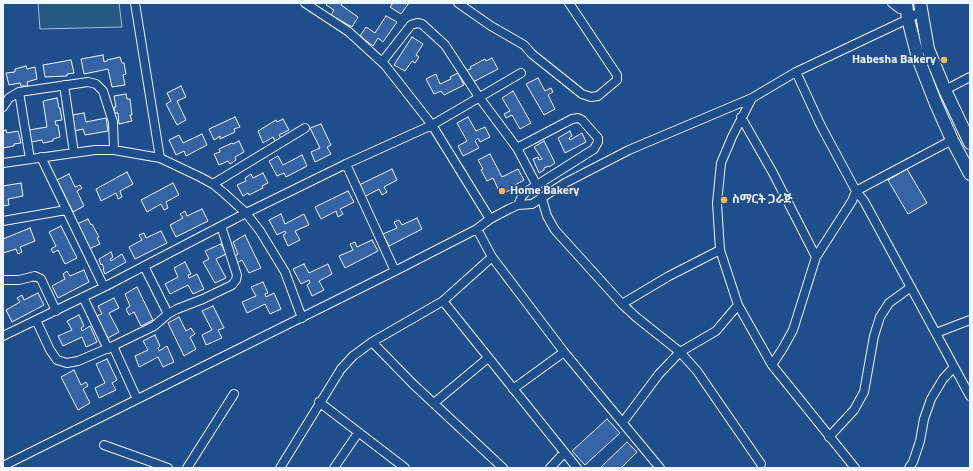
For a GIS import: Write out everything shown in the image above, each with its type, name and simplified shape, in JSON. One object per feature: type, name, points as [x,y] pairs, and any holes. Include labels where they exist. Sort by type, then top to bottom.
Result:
[{"type":"main road","points":[[906,4],[908,19],[918,58],[952,140],[970,174]]},
{"type":"main road","points":[[920,7],[928,49],[945,90],[970,143]]},
{"type":"street","points":[[135,3],[160,158]]},
{"type":"street","points":[[305,3],[348,32],[382,62],[432,125],[490,219]]},
{"type":"street","points":[[458,3],[491,26],[524,45],[532,54],[582,94],[591,97],[598,96],[617,80],[617,75],[570,3]]},
{"type":"street","points":[[892,3],[900,10],[906,4]]},
{"type":"street","points":[[5,466],[395,271],[477,229],[490,219],[518,205],[532,204],[542,199],[565,183],[629,150],[752,98],[796,72],[908,19],[920,7]]},
{"type":"street","points":[[382,62],[411,25],[417,23],[422,24],[445,44],[479,97],[517,148],[536,184]]},
{"type":"street","points":[[796,72],[821,126],[856,191],[864,201],[912,287],[970,396]]},
{"type":"street","points":[[3,336],[104,287],[246,213],[346,164],[432,125],[521,73]]},
{"type":"street","points":[[945,90],[970,77]]},
{"type":"street","points":[[3,107],[9,98],[19,92],[88,82],[96,84],[103,91],[113,122],[114,150]]},
{"type":"street","points":[[64,85],[74,153]]},
{"type":"street","points":[[19,92],[30,158]]},
{"type":"street","points":[[752,98],[741,117],[721,163],[717,203],[720,250],[738,305],[772,365],[855,468]]},
{"type":"street","points":[[741,117],[774,174],[816,257]]},
{"type":"street","points":[[517,148],[572,119],[578,118],[582,120],[598,138],[598,142],[594,149],[536,184],[522,196],[518,205]]},
{"type":"street","points":[[213,184],[305,128]]},
{"type":"street","points":[[772,365],[784,348],[793,330],[816,257],[852,201],[856,191],[952,140]]},
{"type":"street","points":[[3,163],[95,150],[114,150],[160,158],[213,184],[246,213],[260,231],[285,272],[302,318]]},
{"type":"street","points":[[41,157],[104,287]]},
{"type":"street","points":[[346,164],[395,271]]},
{"type":"street","points":[[542,199],[547,216],[555,230],[622,304],[680,352],[697,372],[760,464]]},
{"type":"street","points":[[3,221],[66,210]]},
{"type":"street","points":[[36,320],[50,350],[57,360],[67,363],[78,361],[111,347],[154,326],[168,314],[232,285],[236,280],[237,275],[221,226]]},
{"type":"street","points":[[477,229],[492,257],[564,352],[660,468]]},
{"type":"street","points":[[622,304],[669,276],[720,250]]},
{"type":"street","points":[[280,468],[319,402],[341,369],[353,356],[372,342],[443,301],[492,257]]},
{"type":"street","points":[[144,266],[168,314]]},
{"type":"street","points":[[3,280],[19,280],[35,276],[41,279],[56,310]]},
{"type":"street","points":[[829,437],[854,410],[864,392],[874,336],[880,317],[889,302],[912,287]]},
{"type":"street","points":[[83,297],[111,347],[137,399]]},
{"type":"street","points":[[443,301],[577,468]]},
{"type":"street","points":[[623,422],[659,374],[680,352],[716,331],[738,305]]},
{"type":"street","points":[[936,333],[970,320]]},
{"type":"street","points":[[372,342],[434,404],[503,468]]},
{"type":"street","points":[[513,389],[564,352]]},
{"type":"street","points":[[434,404],[488,358]]},
{"type":"street","points":[[908,468],[912,462],[920,441],[924,419],[931,399],[944,378],[954,367]]},
{"type":"street","points":[[187,468],[234,394]]},
{"type":"street","points":[[319,402],[405,468]]},
{"type":"street","points":[[334,468],[358,433]]},
{"type":"street","points":[[104,445],[168,468]]},
{"type":"street","points":[[550,468],[564,453]]},
{"type":"shaded area","points":[[38,3],[119,3],[122,27],[40,29]]},
{"type":"building","points":[[328,3],[342,3],[341,5],[358,17],[352,27],[331,15],[334,10],[326,5]]},
{"type":"building","points":[[393,3],[409,3],[401,14],[390,7]]},
{"type":"building","points":[[386,16],[397,22],[383,42],[378,38],[373,46],[360,36],[366,27],[375,33]]},
{"type":"building","points":[[412,37],[423,44],[416,55],[419,57],[415,63],[412,61],[405,71],[394,65]]},
{"type":"building","points":[[103,55],[104,62],[120,57],[122,63],[124,63],[126,74],[123,75],[125,85],[112,87],[108,69],[84,74],[81,59]]},
{"type":"building","points":[[492,58],[498,69],[473,82],[467,70],[471,69],[470,67],[485,59],[486,61]]},
{"type":"building","points":[[71,60],[74,73],[67,74],[67,76],[45,77],[43,65]]},
{"type":"building","points":[[26,66],[27,69],[35,67],[37,79],[27,82],[28,86],[21,86],[20,83],[9,85],[6,73],[15,72],[15,69]]},
{"type":"building","points":[[458,73],[464,85],[444,95],[441,91],[434,94],[426,79],[436,74],[440,84],[451,79],[450,77]]},
{"type":"building","points":[[538,78],[545,91],[551,88],[553,92],[548,95],[555,109],[544,115],[526,84]]},
{"type":"building","points":[[181,86],[186,97],[177,101],[186,120],[177,125],[166,104],[171,101],[167,93]]},
{"type":"building","points":[[513,91],[531,123],[520,129],[512,115],[506,118],[504,114],[510,111],[502,98]]},
{"type":"building","points":[[126,94],[127,99],[130,99],[132,115],[130,115],[132,121],[119,124],[118,113],[115,113],[114,107],[116,107],[114,96]]},
{"type":"building","points":[[57,98],[62,120],[55,121],[56,125],[58,125],[60,137],[53,139],[53,141],[43,143],[42,140],[31,142],[29,130],[47,127],[43,101]]},
{"type":"building","points":[[84,113],[86,122],[106,118],[108,131],[85,135],[83,129],[75,131],[72,115]]},
{"type":"building","points":[[235,117],[240,127],[234,129],[235,132],[220,139],[220,136],[214,140],[209,129]]},
{"type":"building","points":[[468,117],[476,131],[485,127],[490,137],[480,142],[478,138],[475,141],[479,148],[463,156],[458,146],[467,141],[457,123]]},
{"type":"building","points":[[283,119],[289,130],[279,135],[281,138],[275,141],[273,137],[263,143],[258,131],[276,120],[277,122]]},
{"type":"building","points":[[321,124],[331,145],[327,147],[331,154],[315,162],[311,152],[320,148],[310,128]]},
{"type":"building","points":[[6,130],[7,133],[18,131],[21,143],[3,148],[3,131]]},
{"type":"building","points":[[570,131],[572,136],[569,138],[570,140],[582,133],[586,142],[565,153],[558,138]]},
{"type":"building","points":[[202,134],[207,145],[186,156],[184,151],[176,155],[169,140],[179,135],[183,143]]},
{"type":"building","points":[[239,141],[244,152],[235,157],[236,160],[230,164],[228,161],[219,165],[214,154],[220,152],[219,149]]},
{"type":"building","points":[[544,141],[555,163],[544,168],[544,170],[539,173],[533,159],[538,157],[539,160],[542,159],[534,147]]},
{"type":"building","points":[[490,154],[502,177],[518,169],[524,180],[515,185],[516,187],[500,193],[493,178],[487,181],[478,160]]},
{"type":"building","points":[[302,155],[307,166],[286,177],[284,173],[277,176],[269,161],[278,156],[283,165]]},
{"type":"building","points":[[392,169],[397,180],[384,187],[387,192],[382,195],[379,189],[364,197],[359,185]]},
{"type":"building","points":[[907,169],[927,203],[908,214],[888,180]]},
{"type":"building","points":[[127,172],[133,184],[120,191],[122,197],[118,199],[116,193],[101,201],[96,189]]},
{"type":"building","points":[[263,173],[268,183],[262,186],[263,188],[249,195],[248,193],[243,196],[237,185],[246,181],[245,178],[251,174],[253,178]]},
{"type":"building","points":[[69,174],[75,187],[80,185],[82,188],[77,191],[84,206],[73,212],[57,180]]},
{"type":"building","points":[[21,183],[23,196],[8,199],[9,205],[4,206],[3,186]]},
{"type":"building","points":[[173,183],[179,195],[166,202],[168,208],[164,210],[161,204],[147,212],[141,200]]},
{"type":"building","points":[[348,191],[354,202],[340,209],[343,214],[338,217],[336,211],[321,219],[315,207]]},
{"type":"building","points":[[202,209],[208,221],[176,237],[170,225],[183,218],[180,214],[185,211],[187,216]]},
{"type":"building","points":[[281,214],[285,224],[304,214],[309,225],[295,231],[300,240],[288,246],[283,235],[286,233],[285,231],[277,235],[269,220]]},
{"type":"building","points":[[417,218],[422,229],[389,246],[383,234],[397,228],[394,222],[399,220],[402,225]]},
{"type":"building","points":[[88,219],[99,237],[97,238],[100,244],[89,249],[77,224]]},
{"type":"building","points":[[61,226],[77,258],[65,264],[58,250],[53,253],[51,249],[56,246],[49,232]]},
{"type":"building","points":[[30,228],[35,241],[20,247],[22,252],[18,254],[16,249],[3,253],[3,239]]},
{"type":"building","points":[[161,231],[167,243],[135,259],[129,247],[142,240],[139,235],[144,233],[146,238]]},
{"type":"building","points":[[245,235],[261,268],[249,273],[242,260],[237,263],[234,257],[238,254],[233,242]]},
{"type":"building","points":[[372,240],[378,251],[345,268],[339,256],[353,250],[350,244],[355,242],[357,247]]},
{"type":"building","points":[[221,244],[226,254],[216,259],[226,278],[215,283],[203,262],[209,259],[205,251]]},
{"type":"building","points":[[111,252],[113,257],[110,259],[111,261],[122,254],[126,262],[105,274],[104,268],[99,259]]},
{"type":"building","points":[[185,262],[191,274],[188,275],[189,278],[197,274],[204,289],[193,294],[188,285],[170,294],[165,284],[178,277],[174,268]]},
{"type":"building","points":[[304,264],[309,273],[328,264],[332,274],[319,281],[324,290],[312,296],[307,285],[310,283],[309,280],[301,284],[293,269]]},
{"type":"building","points":[[84,270],[89,282],[58,298],[52,286],[65,279],[63,274],[67,271],[70,276]]},
{"type":"building","points":[[263,282],[268,293],[265,294],[266,297],[274,293],[281,309],[270,314],[265,304],[247,313],[242,302],[256,296],[251,287]]},
{"type":"building","points":[[137,287],[153,320],[141,326],[134,312],[129,315],[126,309],[130,306],[125,294]]},
{"type":"building","points":[[38,293],[44,305],[12,322],[6,310],[20,302],[17,298],[22,295],[24,300]]},
{"type":"building","points":[[114,298],[119,308],[109,313],[119,332],[108,338],[96,316],[102,314],[98,306]]},
{"type":"building","points":[[213,306],[224,328],[218,330],[222,338],[206,345],[202,335],[212,330],[202,311]]},
{"type":"building","points":[[79,315],[84,326],[81,328],[82,331],[90,326],[97,342],[86,347],[82,337],[63,346],[58,336],[72,330],[67,321]]},
{"type":"building","points":[[179,317],[186,331],[191,328],[195,334],[190,337],[196,349],[184,356],[168,323]]},
{"type":"building","points":[[155,335],[160,346],[158,348],[159,351],[167,346],[174,362],[163,367],[158,357],[139,367],[135,356],[148,350],[143,341]]},
{"type":"building","points":[[107,359],[117,380],[112,383],[116,390],[99,398],[95,388],[105,383],[96,364]]},
{"type":"building","points":[[74,370],[81,385],[86,382],[88,386],[83,389],[90,403],[78,410],[61,377]]},
{"type":"building","points":[[607,419],[620,433],[585,465],[572,451]]},
{"type":"building","points":[[627,442],[637,452],[621,468],[600,468]]},
{"type":"place","name":"Habesha Bakery","points":[[944,60]]},
{"type":"place","name":"Home Bakery","points":[[502,191]]},
{"type":"place","name":"ስማርት ጋራጅ","points":[[724,200]]}]
